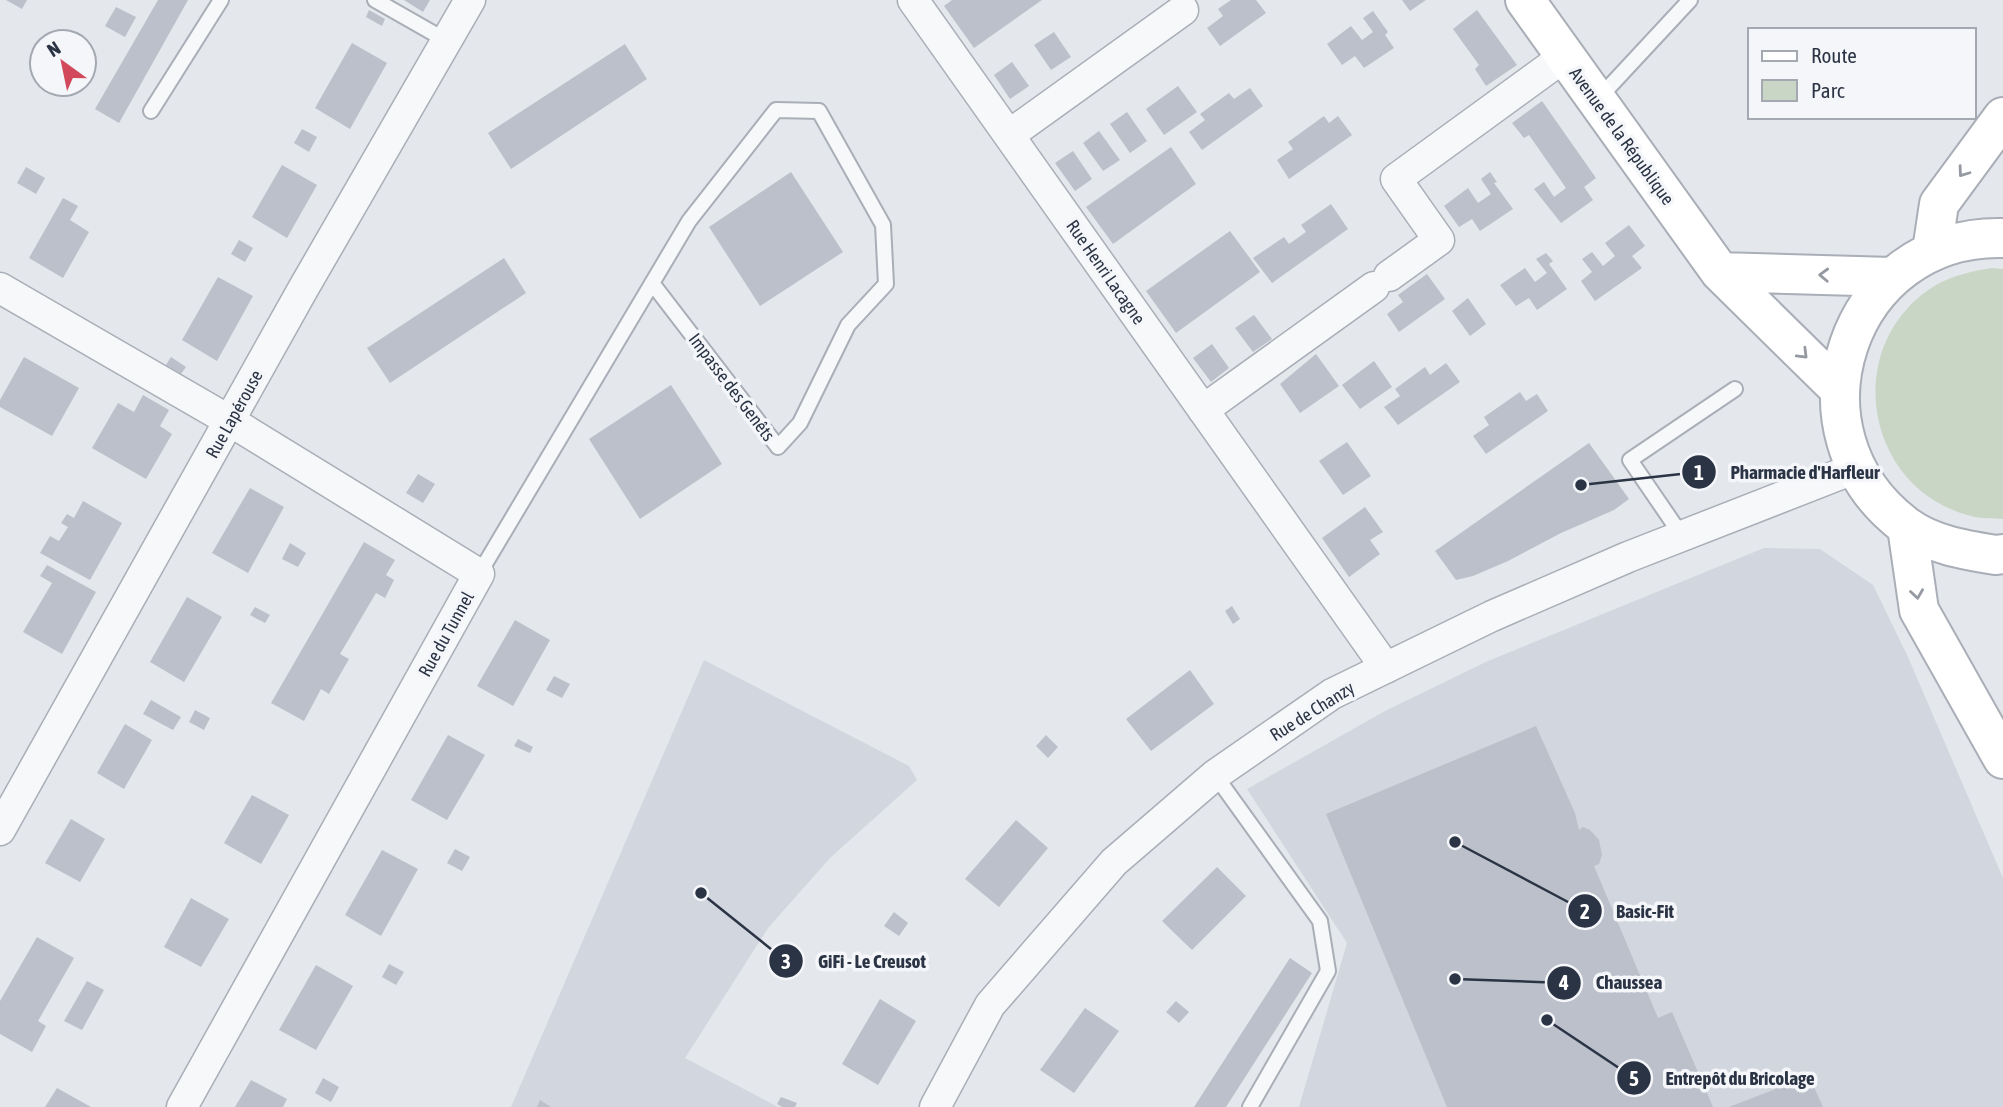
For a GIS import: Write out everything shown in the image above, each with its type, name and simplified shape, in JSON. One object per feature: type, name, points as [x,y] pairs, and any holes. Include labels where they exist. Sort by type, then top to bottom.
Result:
[{"type":"street","name":"Rue Lapérouse","points":[[0,830],[303,289],[470,0]]},
{"type":"street","name":"Rue Henri Lacagne","points":[[913,0],[1386,668]]},
{"type":"street","name":"Avenue de la République","points":[[1525,0],[1720,272],[1839,389]]},
{"type":"street","points":[[1009,135],[1183,10]]},
{"type":"street","points":[[1203,410],[1439,240],[1396,179],[1565,56]]},
{"type":"street","points":[[1932,251],[1940,204],[2003,117]]},
{"type":"street","points":[[2003,238],[1978,237],[1932,251],[1892,277],[1864,309],[1846,347],[1839,389],[1842,429],[1856,468],[1878,501],[1907,527],[1950,547],[2003,554]]},
{"type":"street","points":[[1720,272],[1892,277]]},
{"type":"street","name":"Rue du Tunnel","points":[[0,288],[230,421],[479,574],[183,1107]]},
{"type":"street","name":"Rue de Chanzy","points":[[935,1107],[990,1005],[1114,862],[1215,775],[1332,694],[1492,616],[1682,536],[1856,468]]},
{"type":"street","points":[[1907,527],[1919,610],[2003,759]]},
{"type":"lane","points":[[150,111],[221,0]]},
{"type":"lane","points":[[375,0],[446,41]]},
{"type":"lane","points":[[1597,100],[1690,0]]},
{"type":"lane","name":"Impasse des Genêts","points":[[479,574],[652,283],[689,221],[776,110],[819,111],[883,225],[886,284],[848,324],[800,423],[778,447],[652,283]]},
{"type":"lane","points":[[1682,536],[1630,460],[1735,389]]},
{"type":"lane","points":[[1215,775],[1320,921],[1328,971],[1250,1107]]},
{"type":"shaded area","points":[[1764,548],[1820,549],[1873,585],[1908,657],[2003,878],[2003,1107],[1299,1107],[1347,943],[1247,789],[1385,711],[1488,661]]},
{"type":"shaded area","points":[[704,660],[909,766],[917,780],[830,858],[768,928],[685,1058],[778,1107],[511,1107]]},
{"type":"green space","points":[[1992,268],[2003,269],[2003,519],[1971,516],[1935,501],[1906,477],[1887,446],[1877,412],[1876,376],[1886,342],[1906,310],[1936,285],[1964,274]]},
{"type":"building","points":[[6,0],[27,0],[22,9]]},
{"type":"building","points":[[158,0],[188,0],[119,123],[95,109]]},
{"type":"building","points":[[404,0],[430,0],[423,12]]},
{"type":"building","points":[[952,0],[1042,0],[974,48],[944,6]]},
{"type":"building","points":[[1231,0],[1256,0],[1266,13],[1220,46],[1207,28],[1223,16],[1218,9]]},
{"type":"building","points":[[1402,0],[1426,0],[1410,11]]},
{"type":"building","points":[[116,7],[136,17],[125,37],[105,26]]},
{"type":"building","points":[[369,10],[385,19],[382,26],[366,17]]},
{"type":"building","points":[[1477,10],[1517,65],[1486,86],[1475,69],[1479,65],[1453,29]]},
{"type":"building","points":[[1373,11],[1388,32],[1385,35],[1394,48],[1364,68],[1355,56],[1342,65],[1327,44],[1351,26],[1362,40],[1373,32],[1363,18]]},
{"type":"building","points":[[1054,32],[1071,57],[1051,70],[1034,45]]},
{"type":"building","points":[[352,43],[387,63],[350,129],[315,108]]},
{"type":"building","points":[[625,44],[647,79],[511,169],[488,133]]},
{"type":"building","points":[[1012,62],[1029,86],[1010,99],[994,75]]},
{"type":"building","points":[[1178,86],[1197,112],[1164,135],[1146,109]]},
{"type":"building","points":[[1250,88],[1263,106],[1202,150],[1189,132],[1205,120],[1200,114],[1229,93],[1234,99]]},
{"type":"building","points":[[1542,101],[1596,178],[1584,187],[1593,200],[1561,223],[1534,189],[1544,182],[1554,197],[1566,188],[1529,135],[1524,138],[1512,123]]},
{"type":"building","points":[[1127,112],[1147,141],[1130,153],[1110,124]]},
{"type":"building","points":[[1324,116],[1329,123],[1338,116],[1352,135],[1289,179],[1277,160],[1293,149],[1288,142]]},
{"type":"building","points":[[302,129],[317,137],[309,152],[294,143]]},
{"type":"building","points":[[1099,131],[1120,160],[1103,171],[1083,143]]},
{"type":"building","points":[[1171,147],[1196,184],[1113,244],[1086,207]]},
{"type":"building","points":[[1073,151],[1092,179],[1075,191],[1055,163]]},
{"type":"building","points":[[282,165],[317,185],[287,238],[252,217]]},
{"type":"building","points":[[26,167],[45,178],[36,194],[17,183]]},
{"type":"building","points":[[791,172],[843,252],[760,306],[709,227]]},
{"type":"building","points":[[1490,172],[1497,182],[1494,183],[1513,209],[1480,231],[1472,219],[1459,227],[1444,206],[1468,188],[1478,203],[1491,194],[1481,179]]},
{"type":"building","points":[[63,198],[78,206],[70,220],[89,232],[63,278],[29,258]]},
{"type":"building","points":[[1331,204],[1348,229],[1272,283],[1253,258],[1284,237],[1289,244],[1306,232],[1301,225]]},
{"type":"building","points":[[1629,225],[1645,246],[1632,256],[1642,268],[1595,301],[1581,281],[1592,272],[1582,259],[1592,252],[1603,266],[1615,256],[1605,243]]},
{"type":"building","points":[[1230,231],[1260,272],[1176,333],[1146,291]]},
{"type":"building","points":[[239,240],[253,248],[245,262],[231,254]]},
{"type":"building","points":[[1546,253],[1553,261],[1549,264],[1567,289],[1537,310],[1529,298],[1516,306],[1500,285],[1525,268],[1535,282],[1547,273],[1536,259]]},
{"type":"building","points":[[504,258],[526,293],[390,383],[367,348]]},
{"type":"building","points":[[1427,274],[1445,299],[1399,332],[1387,314],[1403,302],[1398,295]]},
{"type":"building","points":[[218,277],[253,296],[217,361],[182,340]]},
{"type":"building","points":[[1468,298],[1486,324],[1470,336],[1452,311]]},
{"type":"building","points":[[1254,315],[1272,339],[1253,352],[1235,328]]},
{"type":"building","points":[[1212,344],[1229,368],[1211,382],[1193,358]]},
{"type":"building","points":[[1316,354],[1339,386],[1300,413],[1280,384]]},
{"type":"building","points":[[24,357],[79,388],[52,436],[0,407],[0,400]]},
{"type":"building","points":[[171,357],[186,367],[181,374],[166,365]]},
{"type":"building","points":[[1374,361],[1392,387],[1360,409],[1342,385]]},
{"type":"building","points":[[1446,363],[1460,382],[1398,425],[1384,407],[1400,396],[1395,389],[1425,367],[1430,375]]},
{"type":"building","points":[[671,385],[722,464],[640,519],[589,439]]},
{"type":"building","points":[[1520,392],[1526,401],[1537,394],[1548,411],[1486,454],[1473,436],[1489,425],[1484,417]]},
{"type":"building","points":[[143,395],[169,410],[160,426],[172,434],[146,479],[92,448],[118,403],[134,412]]},
{"type":"building","points":[[1347,442],[1371,476],[1343,495],[1319,461]]},
{"type":"building","points":[[1589,443],[1629,499],[1614,510],[1561,533],[1508,561],[1456,580],[1435,551]]},
{"type":"building","points":[[418,474],[435,484],[423,503],[406,493]]},
{"type":"building","points":[[250,488],[284,507],[248,573],[212,553]]},
{"type":"building","points":[[83,501],[122,523],[90,580],[40,553],[50,536],[59,541],[68,527],[61,523],[67,514],[74,518]]},
{"type":"building","points":[[1365,507],[1383,532],[1370,540],[1380,554],[1349,577],[1322,538]]},
{"type":"building","points":[[364,542],[395,560],[386,575],[394,580],[385,598],[376,593],[340,654],[349,659],[329,694],[321,689],[304,721],[271,703]]},
{"type":"building","points":[[290,543],[306,553],[298,567],[282,559]]},
{"type":"building","points":[[47,565],[96,592],[62,654],[23,632],[52,583],[40,576]]},
{"type":"building","points":[[187,597],[222,617],[184,682],[150,662]]},
{"type":"building","points":[[1232,606],[1240,619],[1233,624],[1225,611]]},
{"type":"building","points":[[255,607],[270,615],[265,623],[250,615]]},
{"type":"building","points":[[515,620],[550,640],[513,706],[477,686]]},
{"type":"building","points":[[1190,670],[1214,704],[1151,751],[1126,719]]},
{"type":"building","points":[[554,676],[570,684],[562,698],[546,690]]},
{"type":"building","points":[[151,700],[181,717],[173,730],[143,714]]},
{"type":"building","points":[[195,710],[210,718],[204,730],[189,722]]},
{"type":"building","points":[[125,724],[152,740],[124,789],[97,773]]},
{"type":"building","points":[[1536,726],[1575,813],[1579,830],[1583,827],[1590,830],[1599,840],[1602,855],[1599,864],[1594,866],[1658,1018],[1672,1012],[1713,1107],[1447,1107],[1326,814]]},
{"type":"building","points":[[448,735],[485,755],[447,820],[411,800]]},
{"type":"building","points":[[1046,735],[1058,747],[1048,758],[1036,746]]},
{"type":"building","points":[[518,739],[533,747],[530,753],[514,746]]},
{"type":"building","points":[[252,795],[289,815],[261,864],[224,843]]},
{"type":"building","points":[[71,819],[105,839],[80,882],[45,863]]},
{"type":"building","points":[[1016,820],[1048,848],[999,907],[965,879]]},
{"type":"building","points":[[455,849],[470,857],[462,871],[447,863]]},
{"type":"building","points":[[382,850],[418,869],[381,936],[345,915]]},
{"type":"building","points":[[1217,867],[1246,896],[1192,950],[1162,921]]},
{"type":"building","points":[[191,898],[229,919],[201,967],[164,947]]},
{"type":"building","points":[[894,912],[908,923],[899,936],[884,926]]},
{"type":"building","points":[[37,937],[74,958],[38,1021],[46,1026],[32,1052],[0,1034],[0,1001]]},
{"type":"building","points":[[1290,958],[1312,973],[1226,1107],[1194,1107]]},
{"type":"building","points":[[389,964],[404,972],[396,985],[382,977]]},
{"type":"building","points":[[316,965],[353,986],[316,1050],[279,1030]]},
{"type":"building","points":[[87,981],[104,990],[82,1030],[64,1021]]},
{"type":"building","points":[[880,999],[916,1021],[878,1085],[842,1064]]},
{"type":"building","points":[[1176,1001],[1189,1012],[1179,1023],[1166,1012]]},
{"type":"building","points":[[1085,1008],[1119,1031],[1074,1093],[1040,1070]]},
{"type":"building","points":[[1809,1076],[1823,1107],[1729,1107]]},
{"type":"building","points":[[323,1078],[339,1087],[331,1102],[315,1093]]},
{"type":"building","points":[[251,1080],[287,1099],[283,1107],[235,1107]]},
{"type":"building","points":[[57,1088],[91,1107],[45,1107]]},
{"type":"building","points":[[781,1097],[797,1103],[795,1107],[782,1107],[777,1104]]},
{"type":"building","points":[[540,1100],[551,1107],[537,1107]]},
{"type":"place","name":"Pharmacie d'Harfleur","points":[[1581,485]]},
{"type":"place","name":"Basic-Fit","points":[[1455,842]]},
{"type":"place","name":"GiFi - Le Creusot","points":[[701,893]]},
{"type":"place","name":"Chaussea","points":[[1455,979]]},
{"type":"place","name":"Entrepôt du Bricolage","points":[[1547,1020]]}]
